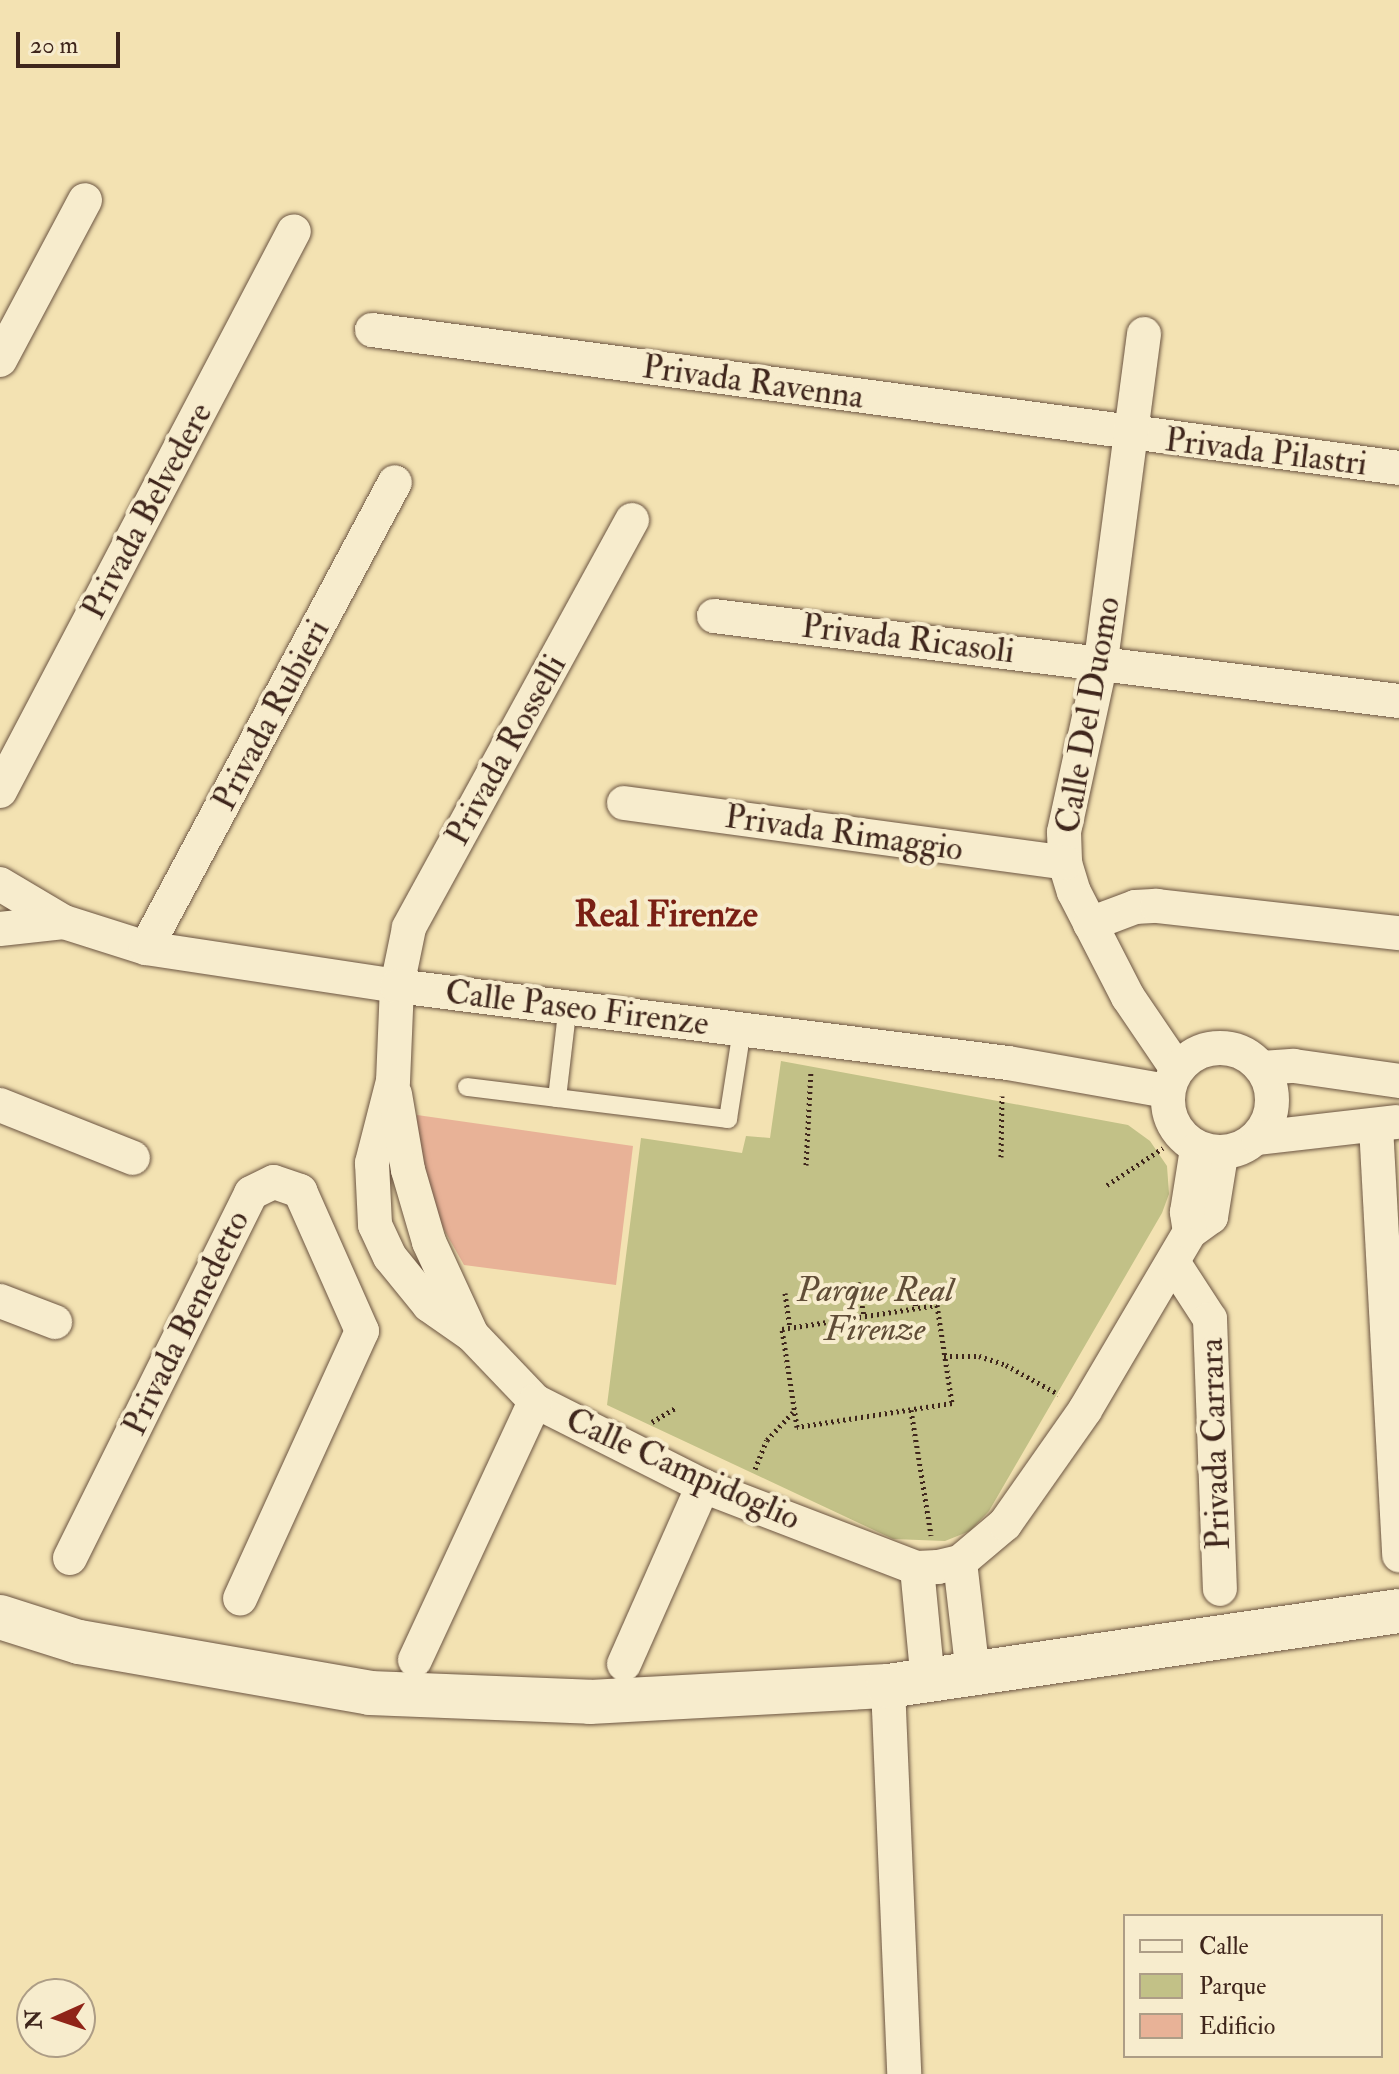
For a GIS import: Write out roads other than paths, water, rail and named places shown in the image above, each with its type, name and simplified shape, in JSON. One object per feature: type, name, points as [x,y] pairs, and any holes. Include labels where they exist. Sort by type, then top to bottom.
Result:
[{"type":"street","points":[[0,360],[85,200]]},
{"type":"street","name":"Privada Belvedere","points":[[0,791],[294,231]]},
{"type":"street","name":"Privada Ravenna","points":[[372,330],[1133,435]]},
{"type":"street","name":"Calle Del Duomo","points":[[1144,334],[1101,662],[1064,832],[1065,863],[1090,924],[1172,1080]]},
{"type":"street","name":"Privada Pilastri","points":[[1133,435],[1399,468]]},
{"type":"street","name":"Privada Rubieri","points":[[146,948],[395,482]]},
{"type":"street","name":"Privada Rosselli","points":[[397,986],[409,928],[632,520]]},
{"type":"street","name":"Privada Ricasoli","points":[[714,616],[1399,701]]},
{"type":"street","name":"Privada Rimaggio","points":[[624,803],[1065,863]]},
{"type":"street","name":"Calle Paseo Firenze","points":[[0,884],[64,922],[146,948],[397,986],[568,1005],[812,1039],[1172,1080]]},
{"type":"street","points":[[1090,924],[1135,907],[1157,906],[1399,933]]},
{"type":"street","points":[[0,929],[64,922]]},
{"type":"street","name":"Calle Campidoglio","points":[[397,986],[393,1081],[372,1163],[375,1225],[390,1257],[429,1305],[472,1335],[535,1401],[703,1486],[938,1566]]},
{"type":"street","points":[[904,2074],[908,1684],[938,1566],[1005,1524],[1085,1410],[1182,1247],[1211,1217],[1199,1147],[1168,1115],[1172,1080],[1195,1053],[1219,1047],[1243,1052],[1262,1068],[1272,1091],[1271,1116],[1258,1138]]},
{"type":"street","points":[[1262,1068],[1294,1066],[1399,1081]]},
{"type":"street","name":"Calle Campidoglio","points":[[393,1081],[408,1170],[429,1242],[472,1335]]},
{"type":"street","points":[[0,1105],[133,1158]]},
{"type":"street","points":[[1199,1147],[1388,1123],[1399,1555]]},
{"type":"street","name":"Privada Benedetto","points":[[70,1558],[251,1193],[274,1182],[300,1191],[362,1331],[240,1599]]},
{"type":"street","points":[[321,1243],[375,1225]]},
{"type":"street","points":[[390,1257],[429,1242]]},
{"type":"street","name":"Privada Carrara","points":[[1182,1247],[1210,1319],[1220,1589]]},
{"type":"street","points":[[0,1301],[55,1322]]},
{"type":"street","points":[[415,1660],[535,1401]]},
{"type":"street","points":[[624,1664],[703,1486]]},
{"type":"street","points":[[938,1566],[973,1675]]},
{"type":"street","points":[[0,1617],[79,1642],[370,1693],[590,1702],[908,1684],[1399,1611]]},
{"type":"lane","points":[[557,1098],[568,1005]]},
{"type":"lane","points":[[467,1087],[728,1119],[742,1030]]},
{"type":"district","name":"Real Firenze","points":[[666,915]]},
{"type":"park label","name":"Parque Real Firenze","points":[[875,1310]]}]
